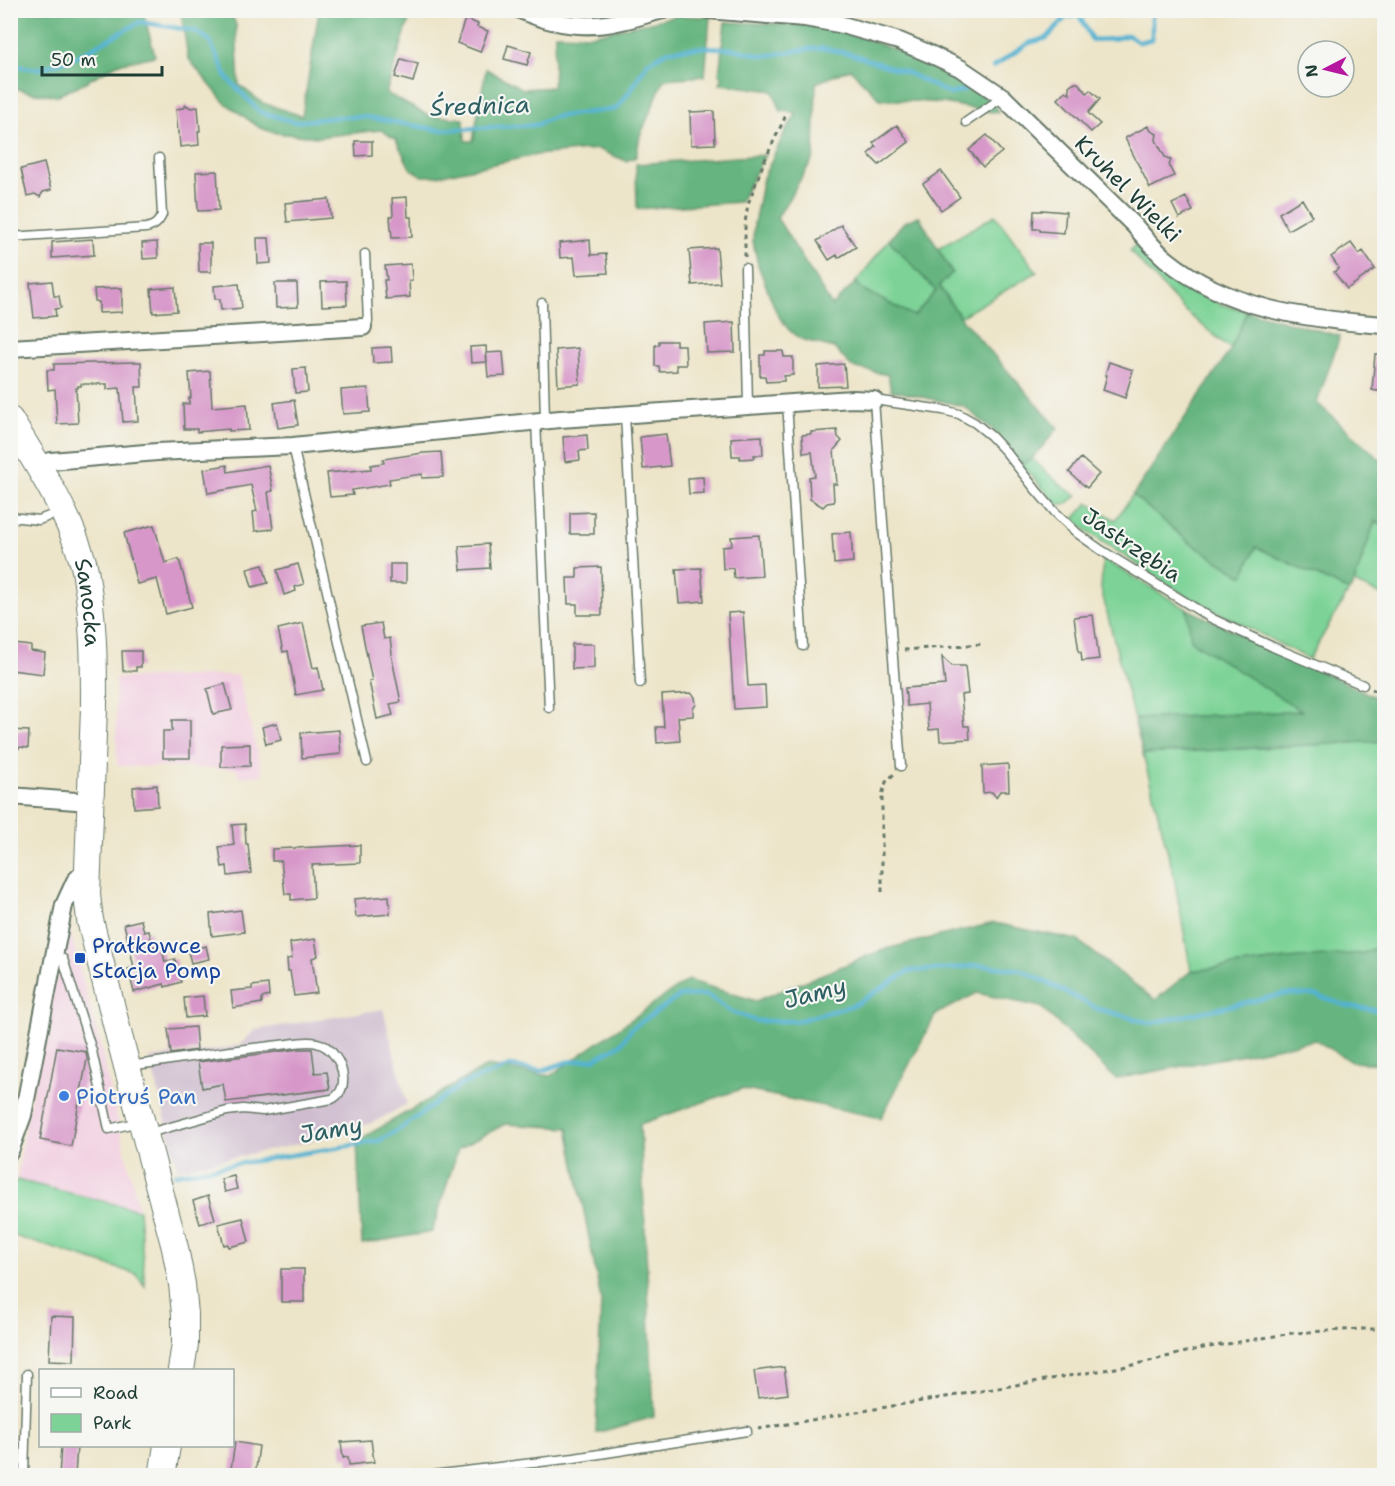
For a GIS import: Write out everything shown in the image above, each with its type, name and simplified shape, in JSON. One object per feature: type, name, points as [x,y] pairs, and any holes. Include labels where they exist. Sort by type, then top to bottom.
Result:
[{"type":"main road","name":"Sanocka","points":[[10,420],[63,511],[84,564],[92,621],[94,708],[87,869],[90,920],[175,1248],[182,1284],[185,1334],[181,1369]]},
{"type":"main road","points":[[157,1476],[167,1448]]},
{"type":"main road","points":[[162,1476],[167,1448]]},
{"type":"street","points":[[520,10],[547,21],[569,25],[596,25],[664,10]]},
{"type":"street","name":"Kruhel Wielki","points":[[708,10],[805,18],[839,24],[899,41],[930,54],[960,68],[1002,97],[1165,258],[1196,280],[1240,301],[1267,309],[1304,316],[1384,325]]},
{"type":"street","points":[[10,348],[363,327]]},
{"type":"street","points":[[38,465],[51,461],[157,452],[293,446],[541,421],[787,403],[874,400]]},
{"type":"street","points":[[10,796],[89,802]]},
{"type":"street","points":[[10,1151],[64,905],[75,881],[87,869]]},
{"type":"lane","points":[[966,122],[1002,97]]},
{"type":"lane","points":[[10,237],[153,226],[159,222],[162,215],[159,159]]},
{"type":"lane","points":[[363,327],[368,321],[365,254]]},
{"type":"lane","points":[[745,268],[748,406]]},
{"type":"lane","points":[[542,303],[541,421],[549,708]]},
{"type":"lane","points":[[874,400],[901,766]]},
{"type":"lane","name":"Jastrzębia","points":[[874,400],[951,412],[975,423],[1006,452],[1054,511],[1077,533],[1101,550],[1211,618],[1363,685]]},
{"type":"lane","points":[[787,403],[803,646]]},
{"type":"lane","points":[[625,415],[640,682]]},
{"type":"lane","points":[[293,446],[367,762]]},
{"type":"lane","points":[[10,517],[39,520],[63,511]]},
{"type":"lane","points":[[54,955],[63,959],[92,1050],[109,1129],[143,1128],[228,1111],[243,1109],[263,1111],[332,1100],[338,1096],[343,1087],[343,1076],[337,1058],[328,1048],[317,1043],[248,1048],[127,1066]]},
{"type":"lane","points":[[24,1476],[27,1374]]},
{"type":"lane","points":[[424,1476],[574,1458],[747,1431]]},
{"type":"path","points":[[745,268],[745,223],[748,204],[763,164],[787,113]]},
{"type":"path","points":[[893,651],[982,644]]},
{"type":"path","points":[[882,892],[882,795],[886,782],[901,766]]},
{"type":"path","points":[[747,1431],[1133,1365],[1203,1348],[1293,1333],[1384,1329]]},
{"type":"shaded area","points":[[238,675],[263,775],[238,777],[237,769],[117,766],[115,678]]},
{"type":"shaded area","points":[[69,928],[100,1044],[139,1210],[17,1180],[24,1130],[66,929]]},
{"type":"shaded area","points":[[383,1009],[407,1104],[372,1123],[307,1142],[178,1169],[150,1058],[240,1045],[255,1030]]},
{"type":"green space","points":[[10,11],[143,11],[155,56],[117,64],[56,96],[11,87]]},
{"type":"green space","points":[[181,11],[230,11],[236,25],[239,85],[263,103],[302,116],[319,11],[412,11],[386,93],[427,115],[464,119],[465,141],[473,141],[486,69],[523,89],[553,87],[555,34],[591,35],[676,16],[710,17],[705,76],[664,79],[640,136],[636,157],[626,161],[598,149],[536,155],[437,176],[422,176],[410,168],[396,140],[381,130],[318,137],[276,133],[260,128],[224,102],[188,58]]},
{"type":"green space","points":[[725,22],[831,26],[960,74],[990,93],[998,113],[943,103],[880,99],[850,69],[816,83],[814,157],[777,218],[832,306],[856,282],[863,290],[914,316],[936,291],[889,240],[904,222],[919,216],[952,273],[939,286],[960,317],[1058,428],[1032,459],[1022,465],[993,430],[963,406],[891,390],[888,375],[852,367],[834,348],[801,339],[789,330],[777,314],[758,265],[753,241],[754,224],[763,178],[785,132],[797,113],[781,111],[773,91],[720,84],[723,76],[719,75]]},
{"type":"green space","points":[[765,155],[740,202],[637,209],[636,164]]},
{"type":"green space","points":[[995,215],[1037,272],[960,317],[939,286],[952,273],[938,249]]},
{"type":"green space","points":[[889,240],[936,291],[914,316],[863,290],[856,282]]},
{"type":"green space","points":[[1138,243],[1219,304],[1247,311],[1231,349],[1185,311],[1130,251]]},
{"type":"green space","points":[[1247,311],[1340,336],[1317,403],[1384,462],[1384,525],[1375,521],[1354,583],[1349,591],[1256,547],[1243,576],[1190,543],[1133,495],[1231,349]]},
{"type":"green space","points":[[1032,459],[1063,487],[1077,496],[1066,504],[1057,504],[1022,465]]},
{"type":"green space","points":[[1133,495],[1190,543],[1242,575],[1256,547],[1349,591],[1309,659],[1183,594],[1089,533],[1074,519],[1088,503],[1115,520]]},
{"type":"green space","points":[[1375,521],[1384,525],[1384,596],[1354,583]]},
{"type":"green space","points":[[1103,559],[1187,609],[1192,641],[1303,711],[1134,719],[1101,589]]},
{"type":"green space","points":[[1187,609],[1384,701],[1384,741],[1143,754],[1134,719],[1302,711],[1191,641]]},
{"type":"green space","points":[[1384,741],[1384,944],[1365,953],[1288,959],[1191,971],[1174,877],[1143,754]]},
{"type":"green space","points":[[994,923],[1077,940],[1155,1000],[1191,971],[1288,959],[1364,953],[1384,944],[1384,1064],[1351,1062],[1316,1040],[1116,1079],[1041,1007],[977,993],[936,1014],[881,1118],[741,1089],[640,1124],[654,1417],[596,1433],[601,1300],[568,1128],[505,1124],[458,1149],[432,1232],[362,1244],[357,1141],[487,1066],[550,1076],[688,980],[756,1001],[885,949]]},
{"type":"green space","points":[[17,1180],[139,1210],[145,1286],[136,1274],[11,1235],[11,1187]]},
{"type":"building","points":[[465,19],[488,31],[480,52],[457,43]]},
{"type":"building","points":[[508,45],[531,52],[527,65],[504,59]]},
{"type":"building","points":[[401,59],[418,64],[413,82],[395,77]]},
{"type":"building","points":[[1078,83],[1087,93],[1090,90],[1100,99],[1088,113],[1100,124],[1091,132],[1058,99],[1066,91],[1070,94],[1069,86]]},
{"type":"building","points":[[186,105],[191,108],[198,107],[199,145],[180,147],[176,109],[184,108]]},
{"type":"building","points":[[714,111],[715,144],[691,145],[690,112]]},
{"type":"building","points":[[897,125],[909,142],[879,165],[868,154],[876,147],[873,143]]},
{"type":"building","points":[[1148,126],[1157,134],[1156,140],[1165,157],[1171,160],[1169,166],[1174,176],[1150,188],[1125,138]]},
{"type":"building","points":[[987,135],[1002,152],[983,167],[969,150]]},
{"type":"building","points":[[355,141],[372,141],[372,155],[356,156]]},
{"type":"building","points":[[44,163],[51,190],[43,192],[40,197],[35,194],[27,196],[21,169]]},
{"type":"building","points":[[217,171],[219,210],[198,211],[196,172]]},
{"type":"building","points":[[941,171],[960,197],[941,210],[923,184]]},
{"type":"building","points":[[407,197],[412,237],[392,238],[390,217],[393,216],[392,198]]},
{"type":"building","points":[[1186,197],[1193,211],[1179,218],[1172,204]]},
{"type":"building","points":[[329,199],[331,218],[287,222],[285,203]]},
{"type":"building","points":[[1302,199],[1312,216],[1288,230],[1279,213]]},
{"type":"building","points":[[1034,211],[1066,212],[1064,233],[1033,229]]},
{"type":"building","points":[[841,225],[856,247],[838,258],[837,255],[829,260],[817,241]]},
{"type":"building","points":[[257,238],[269,238],[271,263],[258,264]]},
{"type":"building","points":[[93,239],[94,255],[52,258],[52,242]]},
{"type":"building","points":[[590,240],[591,255],[606,254],[608,273],[576,275],[574,257],[560,258],[559,243]]},
{"type":"building","points":[[157,242],[158,258],[143,259],[142,243]]},
{"type":"building","points":[[198,243],[211,243],[211,272],[199,272]]},
{"type":"building","points":[[1351,243],[1359,254],[1363,251],[1375,269],[1347,289],[1334,272],[1339,268],[1331,257]]},
{"type":"building","points":[[717,248],[720,283],[692,285],[689,250]]},
{"type":"building","points":[[411,264],[410,297],[386,299],[385,266]]},
{"type":"building","points":[[52,281],[54,296],[59,296],[61,308],[55,309],[56,316],[34,318],[30,283]]},
{"type":"building","points":[[346,281],[347,305],[322,306],[321,282]]},
{"type":"building","points":[[275,283],[297,283],[298,307],[276,308]]},
{"type":"building","points":[[239,284],[242,308],[221,310],[220,299],[215,299],[214,286]]},
{"type":"building","points":[[175,287],[177,311],[153,313],[151,289]]},
{"type":"building","points":[[122,288],[122,312],[99,313],[99,302],[95,301],[94,289]]},
{"type":"building","points":[[734,322],[735,352],[707,353],[705,324]]},
{"type":"building","points":[[659,341],[676,341],[676,345],[685,345],[686,365],[676,365],[677,371],[660,372],[659,366],[655,366],[655,345],[659,345]]},
{"type":"building","points":[[486,346],[487,362],[471,363],[470,347]]},
{"type":"building","points":[[391,347],[392,362],[373,363],[372,348]]},
{"type":"building","points":[[578,348],[580,384],[558,386],[556,350]]},
{"type":"building","points":[[765,351],[783,351],[784,357],[793,357],[793,375],[784,376],[784,381],[766,382],[765,376],[760,376],[760,355],[765,355]]},
{"type":"building","points":[[503,352],[505,376],[488,377],[486,353]]},
{"type":"building","points":[[1375,354],[1384,354],[1384,392],[1372,390]]},
{"type":"building","points":[[141,362],[142,387],[136,387],[138,421],[123,422],[120,388],[107,389],[107,384],[81,384],[76,388],[78,423],[57,424],[55,389],[48,390],[47,370],[54,370],[54,364]]},
{"type":"building","points":[[1109,362],[1133,370],[1125,398],[1103,390]]},
{"type":"building","points":[[844,364],[846,386],[818,387],[818,366]]},
{"type":"building","points":[[306,368],[308,392],[295,393],[293,369]]},
{"type":"building","points":[[210,371],[212,407],[247,404],[249,430],[197,432],[197,429],[184,429],[183,404],[189,404],[189,398],[191,398],[189,373]]},
{"type":"building","points":[[368,388],[370,412],[343,414],[341,390]]},
{"type":"building","points":[[294,400],[298,425],[278,428],[274,403]]},
{"type":"building","points":[[837,430],[838,437],[842,441],[834,450],[837,484],[833,484],[834,502],[827,503],[823,507],[810,499],[809,477],[815,476],[812,452],[803,453],[802,435]]},
{"type":"building","points":[[666,434],[670,466],[643,469],[640,437]]},
{"type":"building","points":[[587,435],[588,450],[579,451],[580,460],[565,462],[563,437]]},
{"type":"building","points":[[762,436],[763,455],[740,459],[740,456],[732,456],[731,438]]},
{"type":"building","points":[[441,452],[443,477],[422,478],[422,474],[389,479],[390,484],[352,490],[353,495],[330,497],[327,473],[371,469],[371,465],[384,463],[383,459]]},
{"type":"building","points":[[1081,458],[1099,474],[1087,488],[1069,472]]},
{"type":"building","points":[[227,465],[228,472],[268,465],[273,491],[268,492],[273,529],[255,531],[253,512],[257,511],[251,485],[208,493],[204,469]]},
{"type":"building","points":[[703,477],[704,493],[689,494],[688,478]]},
{"type":"building","points":[[594,512],[594,534],[570,534],[570,513]]},
{"type":"building","points":[[154,525],[165,563],[179,559],[192,607],[166,614],[157,579],[137,584],[124,533]]},
{"type":"building","points":[[851,532],[853,562],[834,564],[832,534]]},
{"type":"building","points":[[759,535],[762,576],[734,578],[733,568],[723,569],[722,547],[732,546],[731,537]]},
{"type":"building","points":[[488,544],[490,568],[461,570],[459,546]]},
{"type":"building","points":[[298,564],[304,584],[295,587],[296,591],[284,595],[277,570]]},
{"type":"building","points":[[390,564],[406,564],[406,583],[390,583]]},
{"type":"building","points":[[263,565],[268,583],[252,587],[247,569]]},
{"type":"building","points":[[601,567],[602,615],[577,615],[577,604],[568,604],[567,578],[577,578],[577,568]]},
{"type":"building","points":[[701,568],[704,601],[679,603],[676,569]]},
{"type":"building","points":[[743,612],[748,686],[765,685],[766,707],[734,709],[728,613]]},
{"type":"building","points":[[1093,615],[1099,659],[1082,661],[1074,617]]},
{"type":"building","points":[[303,623],[313,668],[318,667],[323,690],[296,695],[288,651],[283,652],[278,629]]},
{"type":"building","points":[[381,623],[384,639],[390,638],[401,702],[390,704],[393,715],[377,719],[361,626]]},
{"type":"building","points":[[14,644],[31,646],[31,651],[45,653],[43,674],[11,670]]},
{"type":"building","points":[[572,644],[594,644],[594,668],[572,669]]},
{"type":"building","points":[[122,651],[141,651],[141,667],[136,667],[136,671],[123,671]]},
{"type":"building","points":[[942,657],[952,666],[965,666],[968,694],[961,695],[964,726],[969,726],[970,739],[940,741],[939,729],[929,730],[927,704],[907,706],[905,688],[945,685]]},
{"type":"building","points":[[225,684],[232,710],[213,714],[207,689]]},
{"type":"building","points":[[691,693],[695,697],[696,705],[693,708],[693,716],[678,717],[680,741],[657,743],[656,727],[664,727],[662,695]]},
{"type":"building","points":[[172,720],[190,720],[190,758],[163,758],[163,731],[172,731]]},
{"type":"building","points":[[277,723],[281,740],[266,744],[262,727]]},
{"type":"building","points":[[10,730],[29,731],[28,748],[20,747],[10,759]]},
{"type":"building","points":[[339,730],[341,754],[302,758],[301,733]]},
{"type":"building","points":[[250,744],[250,766],[221,767],[221,745]]},
{"type":"building","points":[[1008,764],[1009,791],[1000,791],[996,797],[992,792],[983,793],[982,766]]},
{"type":"building","points":[[157,785],[158,806],[134,808],[133,787]]},
{"type":"building","points":[[245,824],[251,873],[228,876],[227,866],[222,867],[219,847],[234,845],[232,825]]},
{"type":"building","points":[[360,845],[360,863],[312,865],[314,898],[291,900],[291,894],[285,894],[281,861],[272,861],[272,849]]},
{"type":"building","points":[[389,896],[390,914],[356,917],[354,899]]},
{"type":"building","points":[[241,910],[244,932],[212,936],[210,914]]},
{"type":"building","points":[[141,920],[144,932],[149,931],[153,947],[161,945],[165,962],[175,959],[181,982],[134,992],[128,969],[134,967],[124,924]]},
{"type":"building","points":[[315,939],[318,956],[312,958],[317,993],[294,996],[287,959],[292,958],[290,943]]},
{"type":"building","points":[[206,946],[209,959],[191,963],[188,951]]},
{"type":"building","points":[[268,984],[269,996],[262,998],[262,1003],[233,1008],[231,991],[252,989],[252,986]]},
{"type":"building","points":[[203,996],[205,1016],[186,1018],[184,998]]},
{"type":"building","points":[[195,1027],[197,1050],[171,1054],[168,1029]]},
{"type":"building","name":"Piotruś Pan","points":[[57,1047],[86,1052],[87,1059],[71,1146],[40,1140]]},
{"type":"building","points":[[312,1049],[315,1073],[327,1072],[330,1089],[226,1102],[223,1084],[202,1088],[198,1062]]},
{"type":"building","points":[[234,1176],[237,1189],[225,1192],[221,1179]]},
{"type":"building","points":[[208,1196],[215,1219],[200,1224],[193,1201]]},
{"type":"building","points":[[243,1218],[249,1242],[229,1247],[228,1244],[224,1245],[218,1224]]},
{"type":"building","points":[[281,1269],[304,1269],[304,1302],[281,1302]]},
{"type":"building","points":[[51,1316],[75,1317],[74,1361],[49,1360]]},
{"type":"building","points":[[784,1367],[788,1394],[758,1398],[754,1371]]},
{"type":"building","points":[[371,1440],[374,1462],[349,1465],[348,1457],[343,1458],[341,1442]]},
{"type":"building","points":[[235,1442],[259,1446],[255,1476],[230,1476]]},
{"type":"building","points":[[61,1447],[77,1447],[75,1476],[59,1476]]},
{"type":"waterway","name":"Średnica","points":[[993,67],[1029,43],[1047,38],[1065,18],[1079,15],[1092,40],[1113,39],[1128,35],[1139,42],[1152,39],[1152,16],[1158,10]]},
{"type":"waterway","name":"Średnica","points":[[10,65],[38,69],[72,59],[140,22],[195,31],[209,40],[228,79],[260,112],[295,122],[338,117],[365,117],[439,130],[536,125],[554,117],[616,109],[648,62],[670,50],[706,47],[734,49],[764,56],[822,48],[851,54],[908,73],[950,94],[965,90]]},
{"type":"waterway","name":"Jamy","points":[[175,1174],[378,1141],[400,1129],[461,1085],[510,1066],[541,1071],[567,1062],[594,1059],[620,1045],[632,1028],[680,996],[707,995],[730,1011],[756,1021],[797,1021],[854,1005],[909,971],[980,965],[1022,970],[1098,1009],[1151,1023],[1285,994],[1316,995],[1347,1006],[1384,1011]]},
{"type":"place","name":"Prałkowce Stacja Pomp","points":[[80,958]]},
{"type":"place","name":"Piotruś Pan","points":[[64,1096]]}]
